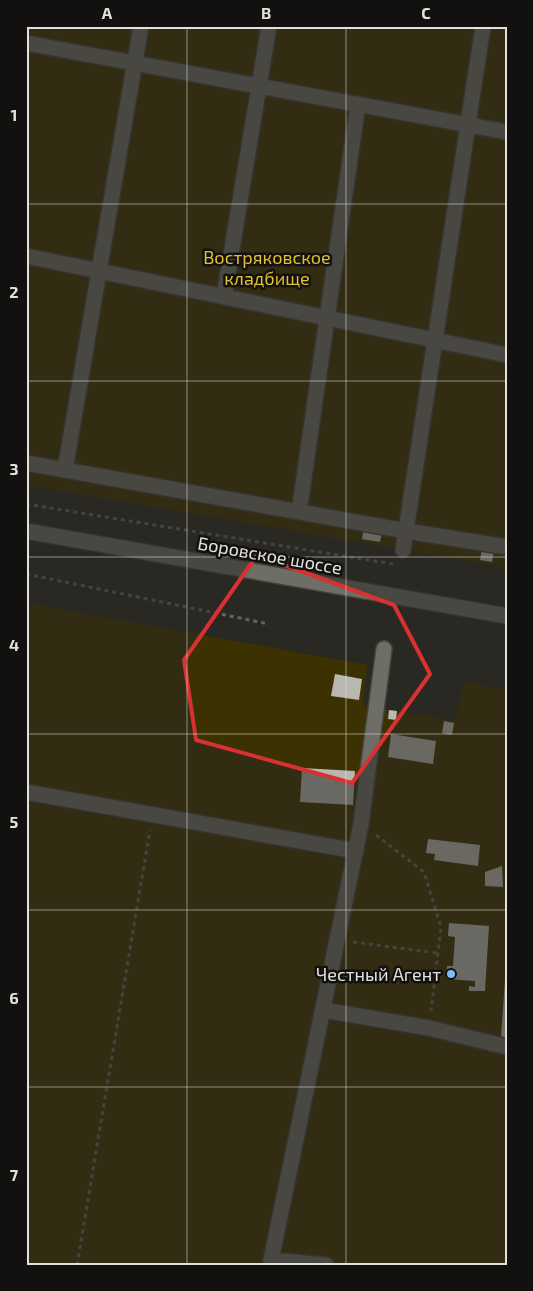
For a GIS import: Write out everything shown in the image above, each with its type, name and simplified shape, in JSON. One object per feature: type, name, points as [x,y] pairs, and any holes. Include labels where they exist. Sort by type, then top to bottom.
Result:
[{"type":"street","points":[[65,470],[141,26]]},
{"type":"street","points":[[224,296],[268,26]]},
{"type":"street","points":[[402,558],[483,26]]},
{"type":"street","points":[[26,43],[507,132]]},
{"type":"street","points":[[300,512],[358,104]]},
{"type":"street","points":[[26,256],[507,355]]},
{"type":"street","points":[[26,463],[406,531],[507,547]]},
{"type":"street","name":"Боровское шоссе","points":[[26,531],[507,616]]},
{"type":"street","points":[[326,1265],[272,1263],[361,824],[384,649]]},
{"type":"street","points":[[26,792],[356,851]]},
{"type":"street","points":[[323,1010],[429,1028],[507,1047]]},
{"type":"path","points":[[26,504],[283,544],[402,558]]},
{"type":"path","points":[[26,574],[269,624]]},
{"type":"path","points":[[77,1265],[152,815]]},
{"type":"path","points":[[361,824],[424,872],[441,927],[429,1028]]},
{"type":"path","points":[[337,940],[437,953]]},
{"type":"highlighted area","points":[[257,555],[394,605],[430,674],[352,783],[196,740],[184,660]]},
{"type":"green space","name":"Востряковское кладбище","points":[[26,26],[507,26],[507,568],[26,485]]},
{"type":"green space","points":[[26,603],[367,665],[363,706],[454,720],[464,682],[507,690],[507,1265],[26,1265]]},
{"type":"building","points":[[365,523],[383,527],[380,542],[362,539]]},
{"type":"building","points":[[482,548],[494,550],[492,562],[480,560]]},
{"type":"building","points":[[335,674],[362,679],[359,700],[331,696]]},
{"type":"building","points":[[389,710],[397,711],[396,720],[388,719]]},
{"type":"building","points":[[444,721],[454,723],[452,735],[442,733]]},
{"type":"building","points":[[391,734],[436,741],[433,764],[388,757]]},
{"type":"building","points":[[302,768],[355,771],[353,805],[300,802]]},
{"type":"building","points":[[428,839],[480,845],[478,866],[434,860],[435,854],[426,853]]},
{"type":"building","points":[[502,866],[503,887],[485,886],[485,872]]},
{"type":"building","points":[[449,923],[489,926],[485,991],[469,991],[469,986],[475,987],[475,981],[447,979],[447,966],[453,966],[455,937],[448,936]]},
{"type":"building","points":[[505,980],[507,980],[507,1038],[501,1037]]},
{"type":"place","name":"Честный Агент","points":[[451,974]]}]
